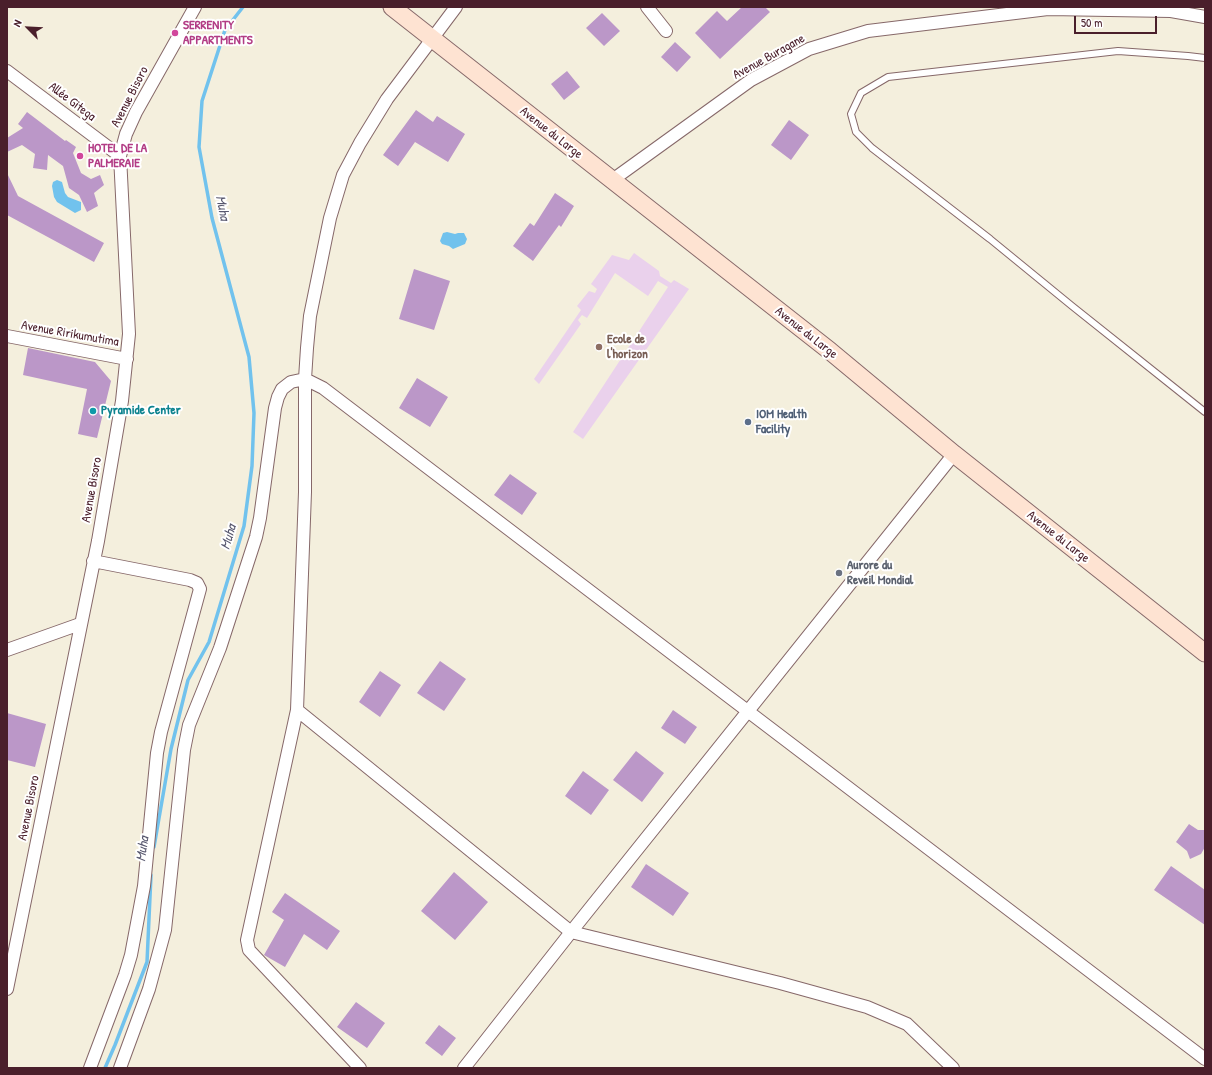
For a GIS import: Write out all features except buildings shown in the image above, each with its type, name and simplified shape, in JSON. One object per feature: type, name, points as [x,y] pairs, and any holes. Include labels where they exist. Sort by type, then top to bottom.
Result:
[{"type":"main road","name":"Avenue du Large","points":[[385,7],[398,12],[433,39],[830,351],[954,454],[1205,653]]},
{"type":"street","name":"Avenue Bisoro","points":[[7,989],[93,562],[122,401],[129,334],[120,156],[126,134],[136,112],[195,7]]},
{"type":"street","points":[[360,1068],[249,950],[247,944],[248,932],[297,710],[305,492],[305,379],[307,348],[310,316],[330,218],[343,176],[360,143],[387,99],[456,7]]},
{"type":"street","points":[[647,7],[666,31]]},
{"type":"street","name":"Avenue Buragane","points":[[612,181],[751,80],[809,48],[868,31],[1048,9],[1171,11],[1205,16]]},
{"type":"street","name":"Allée Gitega","points":[[7,71],[120,156]]},
{"type":"street","name":"Avenue Ririkumutima","points":[[7,336],[127,359]]},
{"type":"street","points":[[120,1068],[151,984],[165,930],[184,750],[188,730],[220,648],[256,537],[278,396],[282,389],[291,382],[305,379],[323,388],[1205,1059]]},
{"type":"street","points":[[464,1068],[954,454]]},
{"type":"street","points":[[90,1068],[131,955],[144,886],[157,753],[161,732],[200,590],[197,583],[190,580],[93,562]]},
{"type":"street","points":[[7,650],[80,624]]},
{"type":"street","points":[[297,710],[571,932],[780,983],[866,1006],[906,1024],[954,1068]]},
{"type":"lane","points":[[1205,58],[1118,50],[888,77],[862,94],[851,114],[856,132],[872,148],[990,239],[1205,412]]},
{"type":"shaded area","points":[[634,253],[659,271],[660,276],[671,283],[674,280],[689,289],[583,439],[573,432],[668,287],[658,281],[648,296],[615,273],[587,318],[582,315],[578,320],[581,324],[539,384],[534,379],[581,310],[577,306],[589,291],[595,293],[597,289],[591,284],[612,255],[629,260]]},
{"type":"water","points":[[57,180],[62,182],[65,193],[68,197],[81,202],[81,210],[75,213],[57,202],[54,197],[52,186],[53,182]]},
{"type":"water","points":[[447,232],[455,234],[464,233],[467,239],[465,244],[453,249],[442,244],[440,241],[443,233]]},
{"type":"waterway","name":"Muha","points":[[154,847],[171,749],[188,680],[209,642],[244,526],[252,466],[254,413],[249,357],[212,218],[199,147],[202,101],[225,30],[243,7]]},
{"type":"waterway","name":"Muha","points":[[105,1068],[147,962],[151,875]]},
{"type":"place","name":"SERRENITY APPARTMENTS","points":[[175,33]]},
{"type":"place","name":"HOTEL DE LA PALMERAIE","points":[[80,156]]},
{"type":"place","name":"Ecole de l'horizon","points":[[599,347]]},
{"type":"place","name":"Pyramide Center","points":[[93,411]]},
{"type":"place","name":"IOM Health Facility","points":[[748,422]]},
{"type":"place","name":"Aurore du Reveil Mondial","points":[[839,573]]}]
